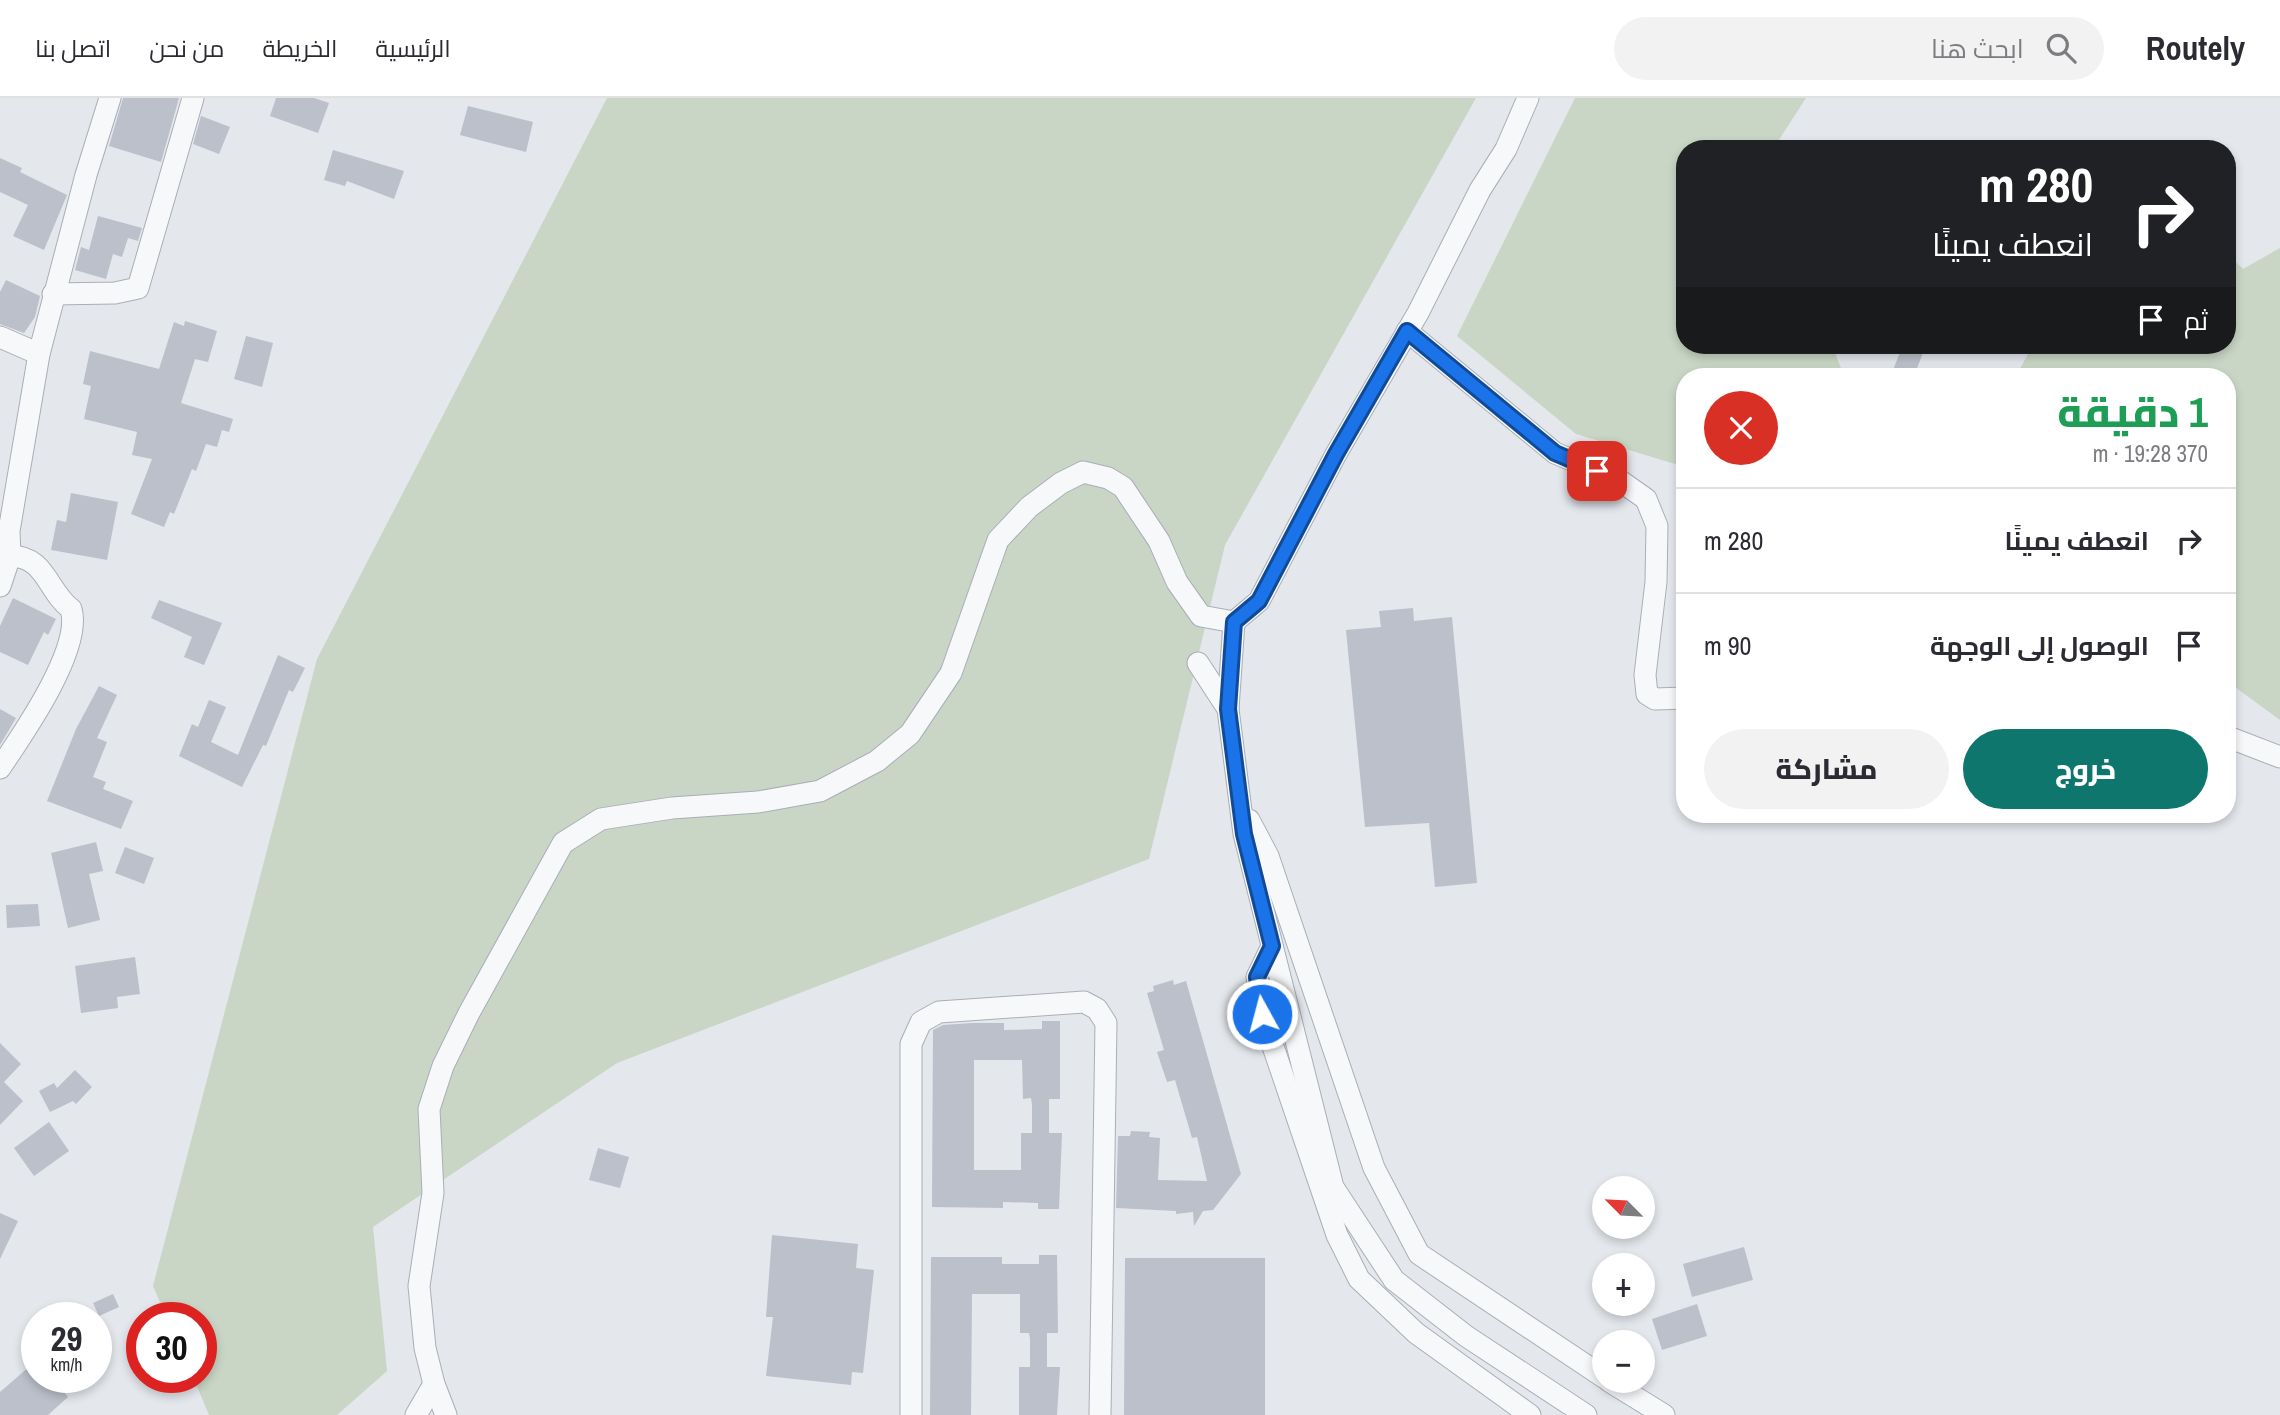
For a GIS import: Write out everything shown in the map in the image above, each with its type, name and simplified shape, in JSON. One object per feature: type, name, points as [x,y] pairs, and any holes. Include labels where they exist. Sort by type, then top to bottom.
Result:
[{"type":"street","points":[[0,586],[10,555],[9,531],[38,354],[110,98]]},
{"type":"street","points":[[53,293],[115,293],[138,288],[193,98]]},
{"type":"street","points":[[1528,98],[1506,149],[1480,190],[1407,331],[1336,454],[1259,601],[1234,622],[1228,709],[1244,834],[1333,1187],[1394,1280],[1466,1336],[1586,1415]]},
{"type":"street","points":[[1407,331],[1555,453],[1619,480],[1646,499],[1657,526],[1656,582],[1645,675],[1647,694],[1655,699],[1676,698]]},
{"type":"street","points":[[0,337],[38,354]]},
{"type":"street","points":[[446,1415],[434,1384],[425,1348],[419,1286],[433,1193],[429,1109],[443,1066],[469,1013],[563,843],[601,819],[672,808],[758,802],[820,790],[877,761],[910,734],[951,673],[998,540],[1029,507],[1061,483],[1083,472],[1108,478],[1123,487],[1159,541],[1177,582],[1201,616],[1234,622]]},
{"type":"street","points":[[0,768],[28,728],[74,633],[71,609],[60,601],[36,562],[23,556],[10,555]]},
{"type":"street","points":[[1198,663],[1228,709]]},
{"type":"street","points":[[2236,740],[2280,757]]},
{"type":"street","points":[[1240,802],[1268,856],[1374,1168],[1419,1254],[1592,1369]]},
{"type":"street","points":[[1272,946],[1257,977],[1262,1014],[1337,1235],[1359,1279],[1416,1333],[1530,1415]]},
{"type":"street","points":[[911,1415],[911,1044],[922,1022],[939,1012],[1084,1002],[1097,1009],[1106,1023],[1100,1415]]},
{"type":"street","points":[[416,1415],[434,1384]]},
{"type":"street","points":[[1628,1393],[1664,1415]]},
{"type":"green space","points":[[607,98],[1476,98],[1225,545],[1149,859],[617,1063],[373,1227],[387,1371],[337,1415],[209,1415],[200,1393],[217,1393],[217,1302],[160,1302],[153,1286],[317,659]]},
{"type":"green space","points":[[1575,98],[1806,98],[1779,140],[1676,140],[1676,354],[1835,354],[1841,368],[1676,368],[1676,464],[1576,434],[1457,336]]},
{"type":"green space","points":[[2280,248],[2280,720],[2236,688],[2236,368],[2020,368],[2028,354],[2236,354],[2236,262],[2243,269]]},
{"type":"building","points":[[123,98],[179,98],[161,162],[109,146]]},
{"type":"building","points":[[276,98],[314,98],[329,103],[318,133],[270,116]]},
{"type":"building","points":[[468,106],[533,122],[526,152],[460,135]]},
{"type":"building","points":[[201,116],[230,127],[219,154],[193,144]]},
{"type":"building","points":[[333,150],[404,171],[394,199],[347,181],[345,186],[324,180]]},
{"type":"building","points":[[0,158],[22,168],[20,172],[67,195],[44,250],[13,236],[28,205],[0,192]]},
{"type":"building","points":[[98,216],[142,228],[138,241],[128,238],[122,257],[113,254],[106,279],[75,270],[81,247],[89,250]]},
{"type":"building","points":[[6,280],[40,296],[35,317],[24,333],[0,324],[0,292]]},
{"type":"building","points":[[185,321],[217,331],[208,362],[195,359],[181,403],[233,419],[229,432],[222,430],[217,447],[206,444],[196,471],[192,469],[174,514],[170,512],[164,527],[131,514],[152,459],[132,455],[137,432],[84,419],[91,386],[83,384],[90,351],[159,369],[174,322],[184,326]]},
{"type":"building","points":[[246,336],[273,343],[262,387],[234,379]]},
{"type":"building","points":[[1899,354],[1923,354],[1917,368],[1894,368]]},
{"type":"building","points":[[71,493],[118,502],[107,560],[51,550],[57,520],[66,522]]},
{"type":"building","points":[[13,598],[56,619],[48,635],[44,632],[28,665],[0,652],[0,626]]},
{"type":"building","points":[[159,600],[222,623],[204,665],[184,657],[192,637],[151,618]]},
{"type":"building","points":[[1413,608],[1414,621],[1452,617],[1477,883],[1435,887],[1429,823],[1365,827],[1346,630],[1381,627],[1379,611]]},
{"type":"building","points":[[278,655],[305,668],[293,692],[289,690],[266,746],[263,745],[242,787],[179,756],[192,724],[198,727],[209,700],[226,707],[211,742],[238,755]]},
{"type":"building","points":[[99,686],[117,695],[97,738],[107,742],[93,777],[106,782],[103,789],[133,801],[121,829],[47,801],[76,729]]},
{"type":"building","points":[[0,709],[16,718],[0,745]]},
{"type":"building","points":[[96,842],[103,871],[89,874],[100,920],[68,928],[51,853]]},
{"type":"building","points":[[125,847],[154,858],[144,884],[115,873]]},
{"type":"building","points":[[38,904],[40,926],[7,928],[6,905]]},
{"type":"building","points":[[135,957],[140,994],[117,997],[118,1008],[81,1013],[75,966]]},
{"type":"building","points":[[1173,980],[1174,985],[1186,981],[1241,1174],[1213,1210],[1203,1211],[1194,1226],[1193,1212],[1176,1214],[1176,1211],[1116,1208],[1118,1136],[1130,1136],[1131,1131],[1150,1132],[1149,1137],[1160,1138],[1158,1180],[1207,1181],[1197,1137],[1192,1138],[1175,1080],[1167,1082],[1157,1052],[1164,1050],[1147,993],[1154,991],[1153,986]]},
{"type":"building","points":[[1042,1021],[1060,1021],[1060,1099],[1049,1099],[1049,1133],[1062,1133],[1059,1209],[1038,1209],[1038,1203],[1003,1202],[1003,1208],[932,1207],[933,1030],[943,1025],[972,1023],[1004,1023],[1004,1030],[1042,1029]],"holes":[[[974,1060],[1022,1060],[1023,1099],[1031,1098],[1032,1133],[1021,1133],[1021,1170],[974,1170]]]},
{"type":"building","points":[[0,1043],[21,1064],[4,1082],[23,1101],[0,1125]]},
{"type":"building","points":[[75,1070],[92,1087],[76,1104],[73,1101],[50,1112],[39,1091],[54,1083],[57,1088]]},
{"type":"building","points":[[49,1122],[69,1151],[34,1176],[14,1148]]},
{"type":"building","points":[[598,1148],[629,1157],[620,1188],[589,1180]]},
{"type":"building","points":[[0,1213],[18,1221],[0,1259]]},
{"type":"building","points":[[772,1235],[858,1244],[856,1268],[874,1270],[863,1373],[852,1372],[851,1385],[766,1376],[773,1317],[766,1317]]},
{"type":"building","points":[[1744,1247],[1753,1280],[1692,1297],[1683,1264]]},
{"type":"building","points":[[1039,1255],[1057,1255],[1058,1333],[1047,1333],[1047,1367],[1060,1367],[1057,1415],[1019,1415],[1019,1367],[1030,1367],[1029,1333],[1020,1333],[1020,1294],[972,1294],[971,1415],[930,1415],[931,1257],[1002,1257],[1002,1264],[1039,1264]]},
{"type":"building","points":[[1125,1258],[1265,1258],[1265,1415],[1124,1415]]},
{"type":"building","points":[[113,1294],[119,1307],[112,1310],[112,1302],[95,1302]]},
{"type":"building","points":[[1697,1304],[1707,1336],[1662,1350],[1652,1319]]},
{"type":"building","points":[[21,1374],[21,1393],[65,1393],[68,1397],[48,1415],[0,1415],[0,1392]]},
{"type":"route","points":[[1262,1014],[1257,977],[1272,946],[1244,834],[1228,709],[1234,622],[1259,601],[1336,454],[1407,331],[1555,453],[1597,471]]}]
